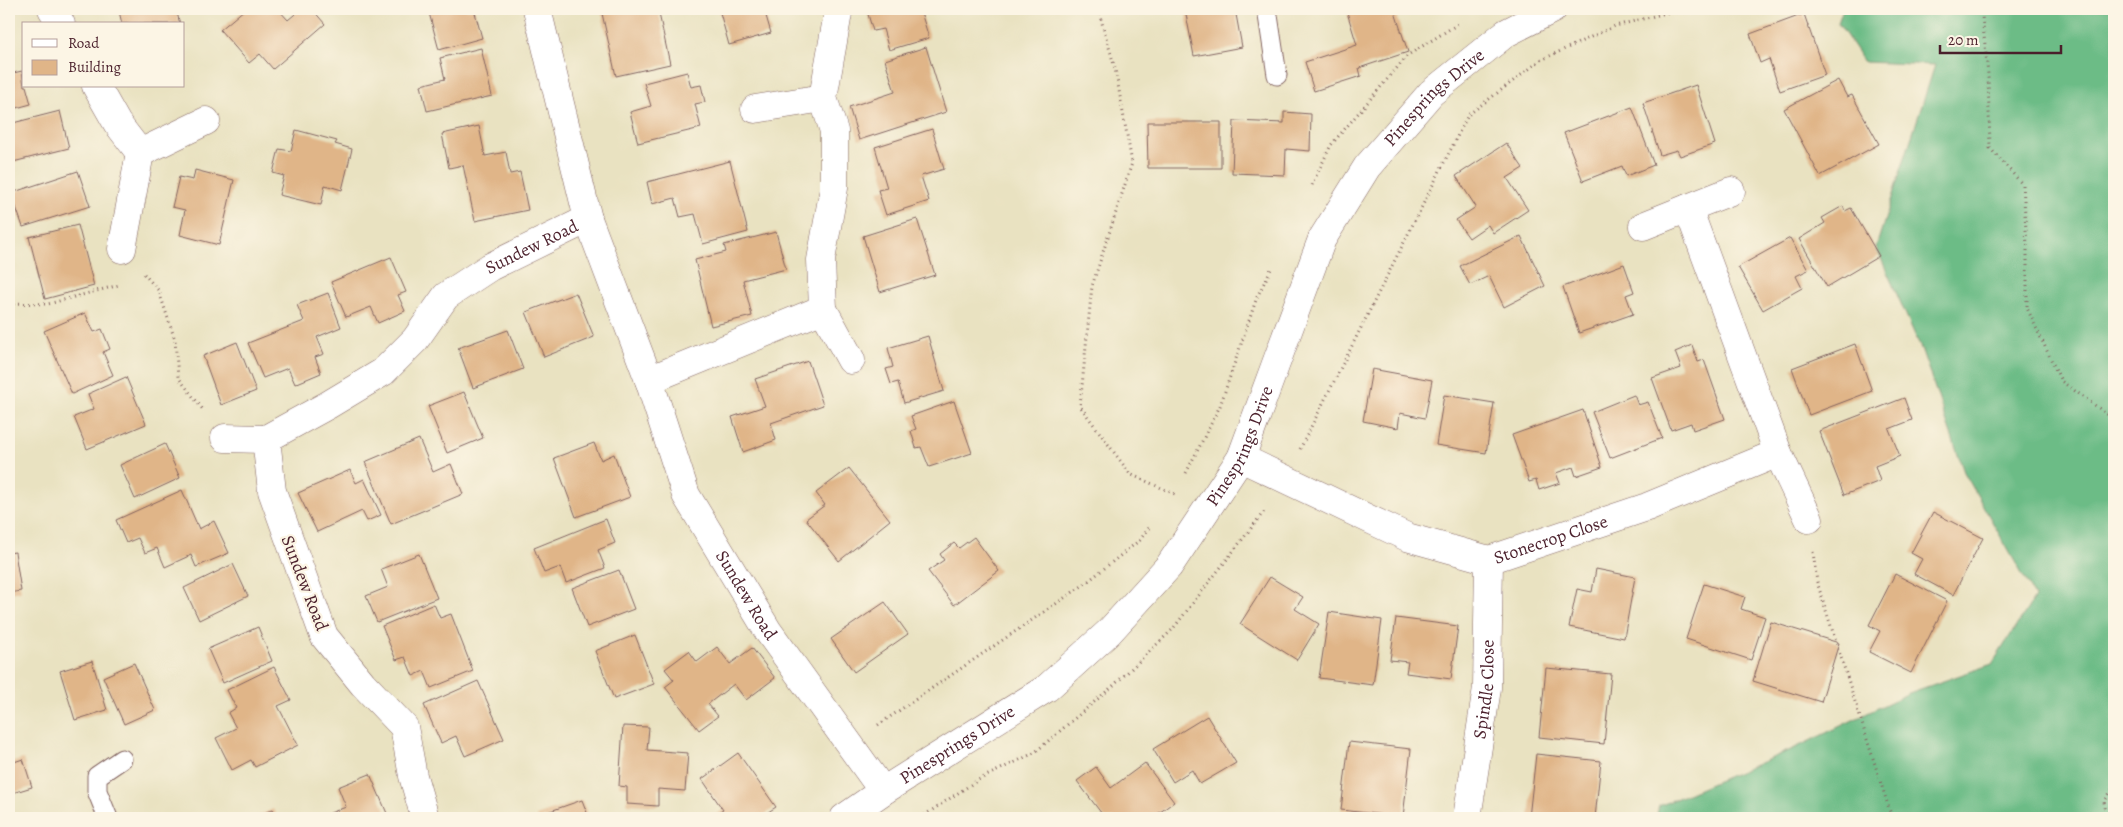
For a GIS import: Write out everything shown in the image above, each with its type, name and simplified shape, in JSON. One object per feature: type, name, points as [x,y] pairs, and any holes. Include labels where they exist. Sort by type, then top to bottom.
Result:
[{"type":"street","points":[[52,9],[60,22]]},
{"type":"street","name":"Sundew Road","points":[[537,9],[588,219],[649,380],[686,495],[768,631],[883,791]]},
{"type":"street","name":"Pinesprings Drive","points":[[844,818],[883,791],[1047,688],[1109,632],[1168,566],[1242,458],[1322,239],[1367,167],[1431,93],[1506,33],[1553,9]]},
{"type":"street","points":[[839,11],[823,98],[834,131],[834,188],[821,260],[823,309],[852,360]]},
{"type":"street","points":[[97,88],[117,123],[140,152],[122,249]]},
{"type":"street","points":[[755,110],[823,98]]},
{"type":"street","points":[[140,152],[206,121]]},
{"type":"street","points":[[1643,226],[1731,191]]},
{"type":"street","points":[[1688,208],[1778,453],[1809,520]]},
{"type":"street","name":"Sundew Road","points":[[225,438],[266,439],[328,406],[382,372],[415,340],[446,296],[490,267],[588,219]]},
{"type":"street","points":[[649,380],[823,309]]},
{"type":"street","name":"Sundew Road","points":[[266,439],[272,491],[324,636],[363,684],[404,727],[413,776],[425,818]]},
{"type":"street","name":"Stonecrop Close","points":[[1242,458],[1407,536],[1489,560],[1647,507],[1778,453]]},
{"type":"street","name":"Spindle Close","points":[[1467,818],[1487,688],[1489,560]]},
{"type":"lane","points":[[1267,9],[1277,75]]},
{"type":"lane","points":[[108,818],[97,791],[97,776],[122,759]]},
{"type":"path","points":[[1098,9],[1115,68],[1132,164],[1092,286],[1080,406],[1130,474],[1175,494]]},
{"type":"path","points":[[920,818],[978,780],[1034,753],[1113,686],[1172,630],[1266,510],[1298,452],[1468,115],[1541,60],[1614,26],[1680,9]]},
{"type":"path","points":[[1986,9],[1982,16],[1988,74],[1990,148],[2023,186],[2027,245],[2027,308],[2061,381],[2114,419]]},
{"type":"path","points":[[1309,190],[1331,145],[1408,55],[1465,19]]},
{"type":"path","points":[[9,302],[48,304],[120,284],[122,249]]},
{"type":"path","points":[[122,249],[159,291],[175,340],[178,377],[225,438]]},
{"type":"path","points":[[1184,476],[1220,406],[1257,297],[1274,261]]},
{"type":"path","points":[[1169,502],[1180,485]]},
{"type":"path","points":[[1809,520],[1817,582],[1892,818]]},
{"type":"path","points":[[849,746],[1082,586],[1140,540],[1152,524]]},
{"type":"path","points":[[2107,818],[2104,802],[2114,787]]},
{"type":"green space","points":[[1843,9],[2114,9],[2114,818],[1656,818],[1659,806],[1793,749],[1909,693],[1992,664],[2035,597],[1964,472],[1922,351],[1876,247],[1935,65],[1864,62],[1838,23]]},
{"type":"building","points":[[108,9],[176,9],[179,22],[122,22],[119,11],[109,13]]},
{"type":"building","points":[[245,9],[278,9],[288,20],[301,9],[312,9],[325,24],[273,69],[260,54],[249,63],[220,30]]},
{"type":"building","points":[[428,9],[474,9],[482,38],[439,50]]},
{"type":"building","points":[[601,9],[658,9],[670,64],[616,76]]},
{"type":"building","points":[[719,9],[764,9],[771,33],[729,45]]},
{"type":"building","points":[[873,9],[920,9],[929,38],[889,50],[883,29],[873,31],[867,11]]},
{"type":"building","points":[[1185,9],[1235,9],[1242,47],[1194,56]]},
{"type":"building","points":[[1346,9],[1394,9],[1408,52],[1359,68],[1361,76],[1314,91],[1305,62],[1357,45]]},
{"type":"building","points":[[1804,14],[1825,75],[1780,91],[1769,59],[1760,63],[1750,34]]},
{"type":"building","points":[[926,47],[946,112],[859,140],[849,107],[895,92],[885,60]]},
{"type":"building","points":[[481,48],[492,96],[427,111],[421,85],[445,79],[440,58]]},
{"type":"building","points":[[22,71],[22,88],[27,88],[31,104],[9,110],[9,74]]},
{"type":"building","points":[[687,72],[691,87],[701,85],[705,102],[695,104],[701,128],[638,143],[630,112],[651,106],[644,83]]},
{"type":"building","points":[[1838,80],[1847,97],[1852,95],[1879,144],[1820,176],[1784,109]]},
{"type":"building","points":[[1696,85],[1715,144],[1680,156],[1677,150],[1660,155],[1643,103]]},
{"type":"building","points":[[1632,107],[1654,165],[1626,176],[1622,166],[1583,181],[1564,133]]},
{"type":"building","points":[[60,111],[69,148],[9,163],[9,124]]},
{"type":"building","points":[[1284,112],[1311,114],[1310,151],[1286,149],[1285,175],[1232,173],[1234,121],[1284,123]]},
{"type":"building","points":[[1147,122],[1221,122],[1221,168],[1148,168]]},
{"type":"building","points":[[479,126],[485,156],[506,152],[510,174],[520,172],[528,210],[475,221],[463,165],[449,168],[442,134]]},
{"type":"building","points":[[932,129],[944,169],[921,176],[929,201],[886,215],[878,190],[887,188],[875,147]]},
{"type":"building","points":[[296,130],[337,141],[335,144],[352,149],[342,190],[325,185],[321,205],[279,195],[284,176],[273,173],[279,149],[291,151]]},
{"type":"building","points":[[1506,143],[1523,168],[1507,178],[1528,210],[1493,233],[1488,225],[1469,238],[1456,220],[1476,207],[1456,176]]},
{"type":"building","points":[[730,161],[748,232],[703,244],[695,214],[680,217],[675,198],[652,204],[647,182]]},
{"type":"building","points":[[195,170],[234,180],[219,245],[180,235],[185,210],[172,207],[179,177],[193,180]]},
{"type":"building","points":[[78,171],[90,206],[23,227],[11,193]]},
{"type":"building","points":[[1843,206],[1845,211],[1851,208],[1879,256],[1827,287],[1799,239],[1825,223],[1822,218]]},
{"type":"building","points":[[917,219],[935,275],[880,292],[863,236]]},
{"type":"building","points":[[78,225],[94,286],[45,299],[29,237]]},
{"type":"building","points":[[776,232],[786,269],[743,280],[752,316],[711,326],[695,260],[726,252],[724,245]]},
{"type":"building","points":[[1521,236],[1545,286],[1504,307],[1489,276],[1470,285],[1460,266]]},
{"type":"building","points":[[1790,238],[1808,270],[1796,276],[1802,288],[1763,310],[1738,267]]},
{"type":"building","points":[[391,257],[406,292],[398,295],[405,311],[378,323],[371,307],[346,317],[331,282]]},
{"type":"building","points":[[1624,264],[1634,292],[1626,295],[1633,314],[1579,333],[1563,287]]},
{"type":"building","points":[[328,293],[341,327],[317,337],[324,354],[315,357],[321,373],[295,384],[288,368],[263,378],[248,343],[304,321],[297,305]]},
{"type":"building","points":[[576,293],[594,337],[544,357],[526,312]]},
{"type":"building","points":[[85,313],[94,332],[102,329],[110,349],[103,352],[113,375],[72,394],[44,331]]},
{"type":"building","points":[[508,330],[523,369],[473,388],[458,348]]},
{"type":"building","points":[[928,336],[944,391],[904,403],[898,382],[891,384],[886,369],[893,367],[888,348]]},
{"type":"building","points":[[237,342],[256,391],[221,405],[203,356]]},
{"type":"building","points":[[1855,344],[1872,391],[1809,415],[1792,368]]},
{"type":"building","points":[[1692,345],[1698,362],[1704,360],[1725,419],[1693,430],[1691,423],[1671,430],[1652,378],[1681,368],[1675,352]]},
{"type":"building","points":[[808,361],[823,405],[771,423],[776,440],[743,452],[732,417],[765,406],[755,379]]},
{"type":"building","points":[[1372,369],[1432,380],[1425,418],[1400,413],[1398,428],[1363,421]]},
{"type":"building","points":[[126,377],[146,424],[87,449],[74,417],[94,409],[88,394]]},
{"type":"building","points":[[464,392],[483,438],[447,453],[428,406]]},
{"type":"building","points":[[1444,395],[1494,403],[1486,453],[1436,445]]},
{"type":"building","points":[[1634,395],[1638,405],[1648,402],[1662,438],[1610,458],[1592,412]]},
{"type":"building","points":[[1904,398],[1912,420],[1889,429],[1900,456],[1875,466],[1880,481],[1844,495],[1819,431]]},
{"type":"building","points":[[954,401],[972,453],[929,467],[921,447],[916,448],[911,431],[916,429],[911,416]]},
{"type":"building","points":[[1583,410],[1602,467],[1576,476],[1573,467],[1556,473],[1560,483],[1539,490],[1536,480],[1529,482],[1512,435]]},
{"type":"building","points":[[419,439],[433,472],[451,464],[463,494],[391,524],[365,462]]},
{"type":"building","points":[[594,443],[601,460],[614,454],[630,497],[576,517],[554,458]]},
{"type":"building","points":[[165,444],[180,478],[135,499],[120,465]]},
{"type":"building","points":[[849,468],[890,520],[839,561],[806,519],[825,505],[816,493]]},
{"type":"building","points":[[350,470],[356,483],[364,479],[381,515],[367,521],[362,511],[317,532],[298,493]]},
{"type":"building","points":[[182,490],[199,529],[214,521],[229,553],[196,567],[191,555],[165,567],[157,548],[145,553],[138,538],[126,543],[116,520]]},
{"type":"building","points":[[1933,512],[1983,538],[1953,595],[1914,574],[1922,559],[1911,553]]},
{"type":"building","points":[[606,519],[615,543],[598,550],[605,568],[566,583],[560,567],[544,573],[534,548]]},
{"type":"building","points":[[974,537],[999,571],[954,605],[928,571],[944,560],[940,554],[954,543],[959,548]]},
{"type":"building","points":[[15,552],[21,591],[9,593],[9,553]]},
{"type":"building","points":[[419,554],[437,598],[377,622],[366,596],[388,587],[381,569]]},
{"type":"building","points":[[233,564],[248,596],[199,620],[184,588]]},
{"type":"building","points":[[1596,569],[1635,577],[1624,638],[1569,627],[1577,589],[1592,592]]},
{"type":"building","points":[[619,570],[634,609],[587,627],[572,588]]},
{"type":"building","points":[[1895,574],[1947,601],[1911,673],[1869,652],[1880,631],[1869,625]]},
{"type":"building","points":[[1270,577],[1303,597],[1295,609],[1319,624],[1297,660],[1240,624]]},
{"type":"building","points":[[1704,584],[1745,597],[1741,609],[1765,617],[1751,660],[1686,639]]},
{"type":"building","points":[[885,602],[908,634],[854,672],[831,639]]},
{"type":"building","points":[[434,604],[440,618],[451,614],[473,671],[431,688],[424,671],[413,676],[405,657],[396,660],[382,626]]},
{"type":"building","points":[[1329,612],[1382,620],[1373,685],[1319,678]]},
{"type":"building","points":[[1396,618],[1458,626],[1451,679],[1406,673],[1408,662],[1390,660]]},
{"type":"building","points":[[1771,622],[1839,643],[1821,702],[1753,681]]},
{"type":"building","points":[[258,627],[272,661],[223,683],[208,649]]},
{"type":"building","points":[[635,635],[654,684],[614,699],[595,651]]},
{"type":"building","points":[[717,647],[730,664],[752,648],[775,678],[746,700],[734,684],[708,704],[718,716],[699,730],[665,687],[674,680],[665,669],[689,651],[697,662]]},
{"type":"building","points":[[92,661],[107,710],[75,720],[60,671]]},
{"type":"building","points":[[134,663],[155,710],[124,724],[103,677]]},
{"type":"building","points":[[274,667],[291,700],[278,706],[298,745],[255,767],[251,760],[232,770],[216,738],[236,728],[228,713],[236,708],[227,690]]},
{"type":"building","points":[[1546,668],[1611,674],[1604,744],[1539,737]]},
{"type":"building","points":[[478,681],[504,739],[465,756],[456,736],[441,743],[424,705]]},
{"type":"building","points":[[1207,716],[1236,763],[1200,784],[1192,770],[1173,782],[1153,749]]},
{"type":"building","points":[[623,726],[649,727],[647,750],[688,753],[685,791],[658,789],[658,806],[627,804],[627,787],[619,786]]},
{"type":"building","points":[[1349,742],[1411,749],[1403,817],[1341,810]]},
{"type":"building","points":[[738,753],[776,807],[759,818],[711,818],[723,810],[702,779]]},
{"type":"building","points":[[1536,754],[1601,761],[1595,818],[1529,818]]},
{"type":"building","points":[[9,758],[11,763],[23,759],[32,787],[9,794]]},
{"type":"building","points":[[1145,763],[1174,802],[1152,818],[1105,818],[1077,781],[1096,767],[1111,788]]},
{"type":"building","points":[[370,774],[389,818],[332,818],[330,813],[346,807],[338,787]]},
{"type":"building","points":[[582,800],[589,818],[537,818],[536,816]]},
{"type":"building","points":[[273,809],[278,818],[254,818]]}]
